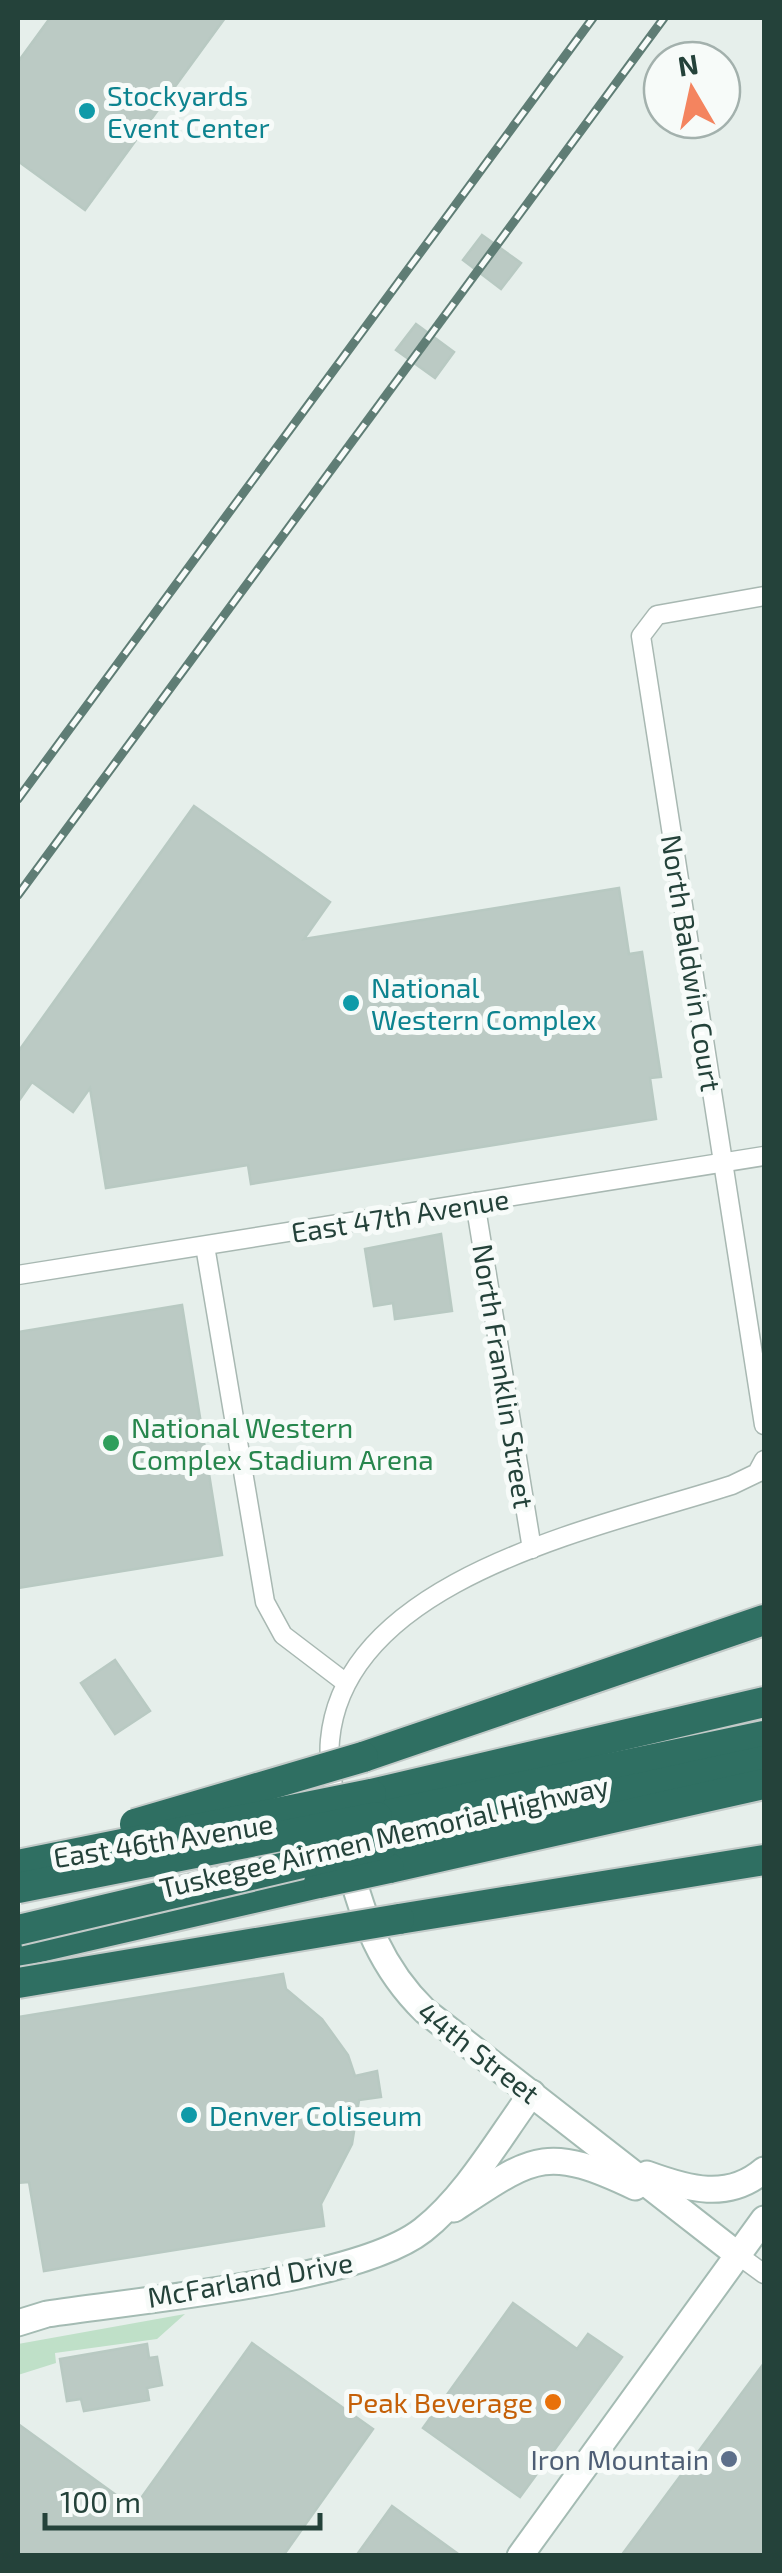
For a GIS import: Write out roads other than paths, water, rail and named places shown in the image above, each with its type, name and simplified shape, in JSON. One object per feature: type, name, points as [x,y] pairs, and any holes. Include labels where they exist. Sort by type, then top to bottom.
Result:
[{"type":"highway","points":[[18,1862],[363,1757],[764,1620]]},
{"type":"highway","name":"Tuskegee Airmen Memorial Highway","points":[[18,1952],[764,1702]]},
{"type":"highway","points":[[18,1930],[380,1831],[764,1736]]},
{"type":"highway","points":[[18,1885],[380,1831],[764,1761]]},
{"type":"highway","name":"Tuskegee Airmen Memorial Highway","points":[[18,1862],[380,1831],[764,1784]]},
{"type":"highway","points":[[18,1982],[764,1860]]},
{"type":"street","name":"North Baldwin Court","points":[[764,596],[657,615],[641,636],[764,1425]]},
{"type":"street","name":"East 47th Avenue","points":[[27,1275],[764,1156]]},
{"type":"street","name":"North Franklin Street","points":[[475,1202],[532,1549]]},
{"type":"street","points":[[205,1246],[264,1602],[283,1635],[346,1684],[378,1642],[416,1606],[474,1572],[532,1549],[732,1486],[761,1466]]},
{"type":"street","name":"44th Street","points":[[346,1684],[330,1740],[340,1824],[366,1920],[390,1973],[424,2012],[764,2274]]},
{"type":"street","name":"East 46th Avenue","points":[[18,1862],[302,1819],[340,1824]]},
{"type":"street","name":"East 46th Avenue","points":[[18,1885],[305,1840],[340,1824]]},
{"type":"street","name":"McFarland Drive","points":[[18,2323],[47,2314],[354,2262],[385,2252],[425,2228],[532,2093]]},
{"type":"street","points":[[425,2228],[532,2161],[574,2161],[675,2206]]},
{"type":"street","points":[[622,2164],[700,2191],[744,2183],[764,2170]]},
{"type":"street","points":[[520,2556],[764,2219]]},
{"type":"railway","points":[[18,799],[593,18]]},
{"type":"railway","points":[[18,895],[664,18]]},
{"type":"place","name":"Stockyards Event Center","points":[[87,111]]},
{"type":"place","name":"National Western Complex","points":[[351,1003]]},
{"type":"place","name":"National Western Complex Stadium Arena","points":[[111,1443]]},
{"type":"place","name":"Denver Coliseum","points":[[189,2115]]},
{"type":"place","name":"Peak Beverage","points":[[553,2402]]},
{"type":"place","name":"Iron Mountain","points":[[729,2459]]}]
